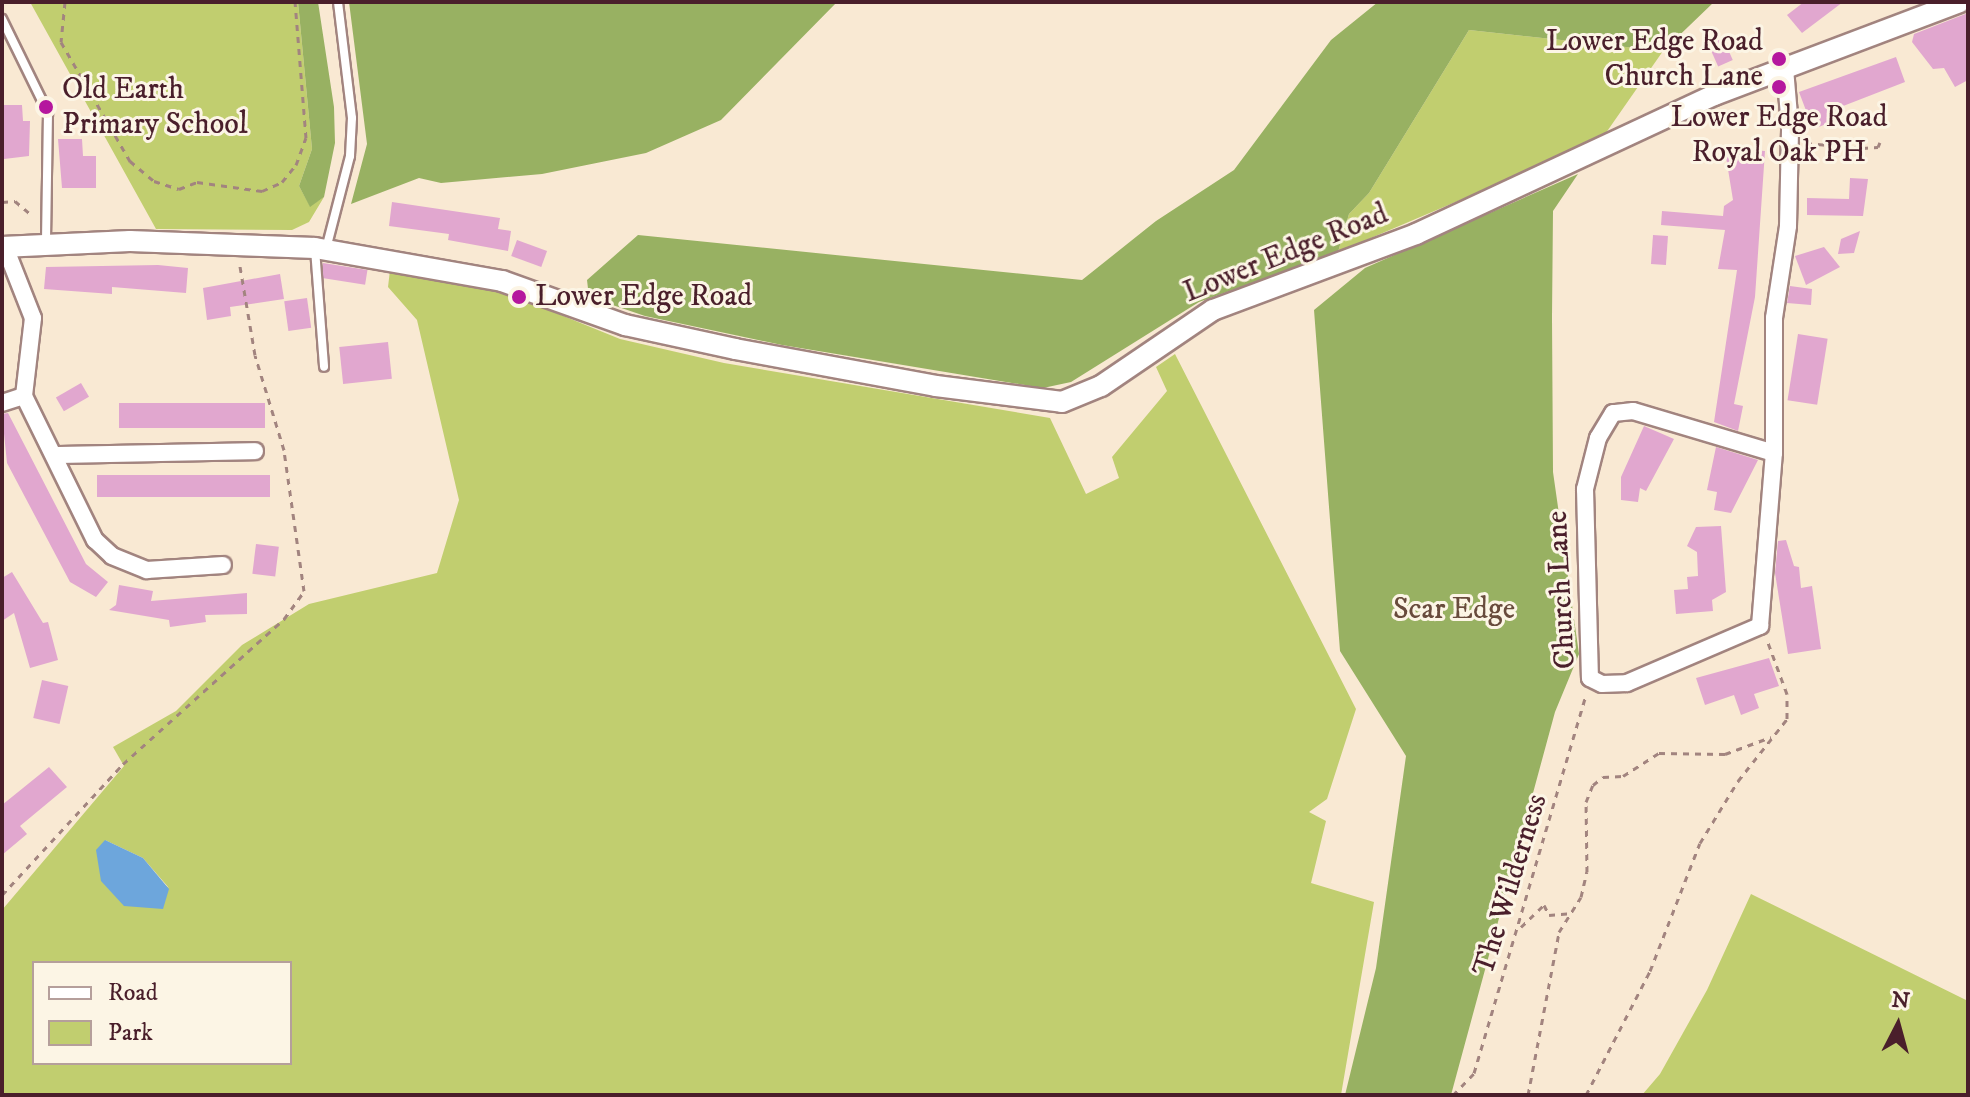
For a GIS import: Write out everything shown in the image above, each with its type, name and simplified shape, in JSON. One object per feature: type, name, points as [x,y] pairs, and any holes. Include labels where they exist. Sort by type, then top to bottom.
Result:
[{"type":"street","name":"Lower Edge Road","points":[[3,247],[46,234],[237,242],[320,249],[502,281],[625,325],[749,352],[1000,397],[1062,402],[1101,386],[1213,310],[1416,234],[1714,95],[1960,2]]},
{"type":"street","points":[[1760,626],[1774,453],[1774,318],[1788,226],[1790,142],[1785,69]]},
{"type":"street","points":[[3,247],[33,318],[24,396],[95,540],[112,556],[152,571],[223,565]]},
{"type":"street","points":[[2,403],[24,396]]},
{"type":"street","name":"Church Lane","points":[[1760,626],[1627,683],[1602,684],[1590,678],[1585,489],[1598,438],[1613,413],[1633,411],[1774,453]]},
{"type":"street","points":[[54,455],[255,451]]},
{"type":"lane","points":[[324,367],[320,249],[350,156],[352,118],[338,2]]},
{"type":"lane","points":[[2,19],[48,113],[46,234]]},
{"type":"path","points":[[65,2],[61,42],[130,161],[154,181],[179,189],[197,182],[262,191],[282,182],[296,165],[306,138],[295,2]]},
{"type":"path","points":[[1790,142],[1862,148],[1878,147],[1880,142]]},
{"type":"path","points":[[2,202],[15,201],[46,234]]},
{"type":"path","points":[[2,895],[123,764],[284,619],[304,591],[284,450],[255,355],[237,242]]},
{"type":"path","points":[[1586,1095],[1650,971],[1700,843],[1787,719],[1787,694],[1760,626]]},
{"type":"path","name":"The Wilderness","points":[[1453,1095],[1474,1073],[1590,678]]},
{"type":"path","points":[[1528,1095],[1559,932],[1587,872],[1586,802],[1593,785],[1603,777],[1623,776],[1659,753],[1725,754],[1774,735]]},
{"type":"path","points":[[1518,930],[1542,906],[1549,915],[1570,913]]},
{"type":"green space","points":[[30,2],[298,2],[312,149],[299,186],[310,206],[324,197],[309,222],[292,230],[156,229]]},
{"type":"green space","points":[[298,2],[318,2],[334,107],[335,143],[324,197],[310,207],[299,186],[312,149]]},
{"type":"green space","points":[[349,2],[837,2],[721,120],[646,153],[542,174],[441,183],[419,178],[351,204],[367,144]]},
{"type":"green space","points":[[1378,2],[1714,2],[1663,51],[1469,30],[1369,193],[1349,214],[1338,252],[1199,302],[1071,382],[1043,388],[782,345],[645,316],[589,297],[587,280],[638,235],[1082,280],[1156,221],[1234,170],[1331,40]]},
{"type":"green space","points":[[1469,30],[1663,51],[1601,140],[1338,252],[1349,214],[1369,193]]},
{"type":"green space","name":"Scar Edge","points":[[1578,174],[1553,211],[1552,318],[1553,472],[1579,654],[1555,712],[1451,1095],[1345,1095],[1376,968],[1406,756],[1340,651],[1314,310],[1365,268]]},
{"type":"green space","points":[[390,270],[504,292],[620,339],[724,363],[1050,418],[1086,494],[1119,478],[1112,457],[1167,391],[1156,367],[1175,354],[1356,709],[1327,799],[1309,812],[1326,821],[1311,883],[1374,902],[1341,1095],[2,1095],[2,910],[124,766],[113,747],[176,711],[242,645],[309,604],[437,573],[459,500],[417,320],[388,287]],"holes":[[[105,840],[143,858],[169,888]]]},
{"type":"green space","points":[[1751,894],[1968,1001],[1968,1095],[1642,1095],[1660,1074],[1707,990]]},
{"type":"water","points":[[105,840],[143,858],[169,889],[163,909],[124,906],[101,881],[96,850]]},
{"type":"building","points":[[1804,2],[1843,2],[1802,33],[1787,15]]},
{"type":"building","points":[[1968,13],[1968,80],[1955,87],[1944,68],[1933,69],[1912,42],[1914,34]]},
{"type":"building","points":[[1723,38],[1733,60],[1718,66],[1708,45]]},
{"type":"building","points":[[1896,57],[1905,82],[1838,108],[1840,113],[1830,117],[1832,122],[1813,129],[1799,92]]},
{"type":"building","name":"Old Earth Primary School","points":[[2,105],[22,105],[23,121],[30,121],[29,156],[4,159]]},
{"type":"building","name":"Old Earth Primary School","points":[[58,139],[82,139],[83,156],[96,156],[96,188],[62,188]]},
{"type":"building","points":[[1752,150],[1765,151],[1755,297],[1734,404],[1743,406],[1738,431],[1714,422],[1737,270],[1718,269],[1725,230],[1661,225],[1662,211],[1723,216],[1724,206],[1733,200],[1726,157]]},
{"type":"building","points":[[1850,178],[1868,179],[1863,216],[1807,215],[1807,198],[1849,199]]},
{"type":"building","points":[[392,202],[500,218],[498,229],[511,231],[508,251],[448,240],[449,234],[389,226]]},
{"type":"building","points":[[1860,231],[1854,253],[1838,254],[1841,239]]},
{"type":"building","points":[[1653,235],[1668,236],[1666,265],[1651,264]]},
{"type":"building","points":[[517,240],[547,251],[541,267],[511,256]]},
{"type":"building","points":[[1824,247],[1840,267],[1806,285],[1795,256]]},
{"type":"building","points":[[323,263],[367,270],[365,285],[321,278]]},
{"type":"building","points":[[158,265],[188,268],[186,293],[112,287],[112,294],[44,289],[46,267]]},
{"type":"building","points":[[280,274],[284,299],[230,307],[231,316],[207,320],[203,288]]},
{"type":"building","points":[[1790,286],[1812,289],[1811,305],[1787,303]]},
{"type":"building","points":[[307,298],[311,328],[288,331],[284,301]]},
{"type":"building","points":[[1798,334],[1828,339],[1817,405],[1788,400]]},
{"type":"building","points":[[388,342],[392,379],[343,384],[339,347]]},
{"type":"building","points":[[81,383],[89,397],[64,411],[56,398]]},
{"type":"building","points":[[119,403],[265,403],[265,428],[119,428]]},
{"type":"building","points":[[8,413],[86,564],[108,582],[96,597],[70,582],[7,463],[2,414]]},
{"type":"building","points":[[1644,426],[1674,439],[1646,491],[1640,488],[1638,502],[1621,500],[1621,477]]},
{"type":"building","points":[[1716,447],[1758,460],[1731,513],[1714,510],[1717,492],[1707,490]]},
{"type":"building","points":[[97,475],[270,475],[270,497],[97,497]]},
{"type":"building","points":[[1721,526],[1726,592],[1712,600],[1713,611],[1676,614],[1674,590],[1688,589],[1687,577],[1698,576],[1697,552],[1687,546],[1696,527]]},
{"type":"building","points":[[1786,540],[1794,566],[1799,567],[1801,588],[1812,586],[1821,649],[1788,654],[1775,573],[1778,541]]},
{"type":"building","points":[[256,544],[279,547],[275,577],[252,574]]},
{"type":"building","points":[[12,572],[43,623],[48,622],[58,660],[30,668],[14,613],[2,621],[2,578]]},
{"type":"building","points":[[119,585],[153,591],[151,601],[247,593],[247,614],[205,615],[206,622],[170,627],[169,620],[109,610],[116,605]]},
{"type":"building","points":[[1769,658],[1779,686],[1754,694],[1759,708],[1741,715],[1734,695],[1705,705],[1696,678]]},
{"type":"building","points":[[42,680],[68,686],[60,724],[33,718]]},
{"type":"building","points":[[49,767],[67,787],[20,826],[27,834],[2,855],[2,805]]},
{"type":"place","name":"Lower Edge Road Church Lane","points":[[1779,59]]},
{"type":"place","name":"Lower Edge Road Royal Oak PH","points":[[1779,87]]},
{"type":"place","name":"Old Earth Primary School","points":[[46,107]]},
{"type":"place","name":"Lower Edge Road","points":[[519,297]]}]
